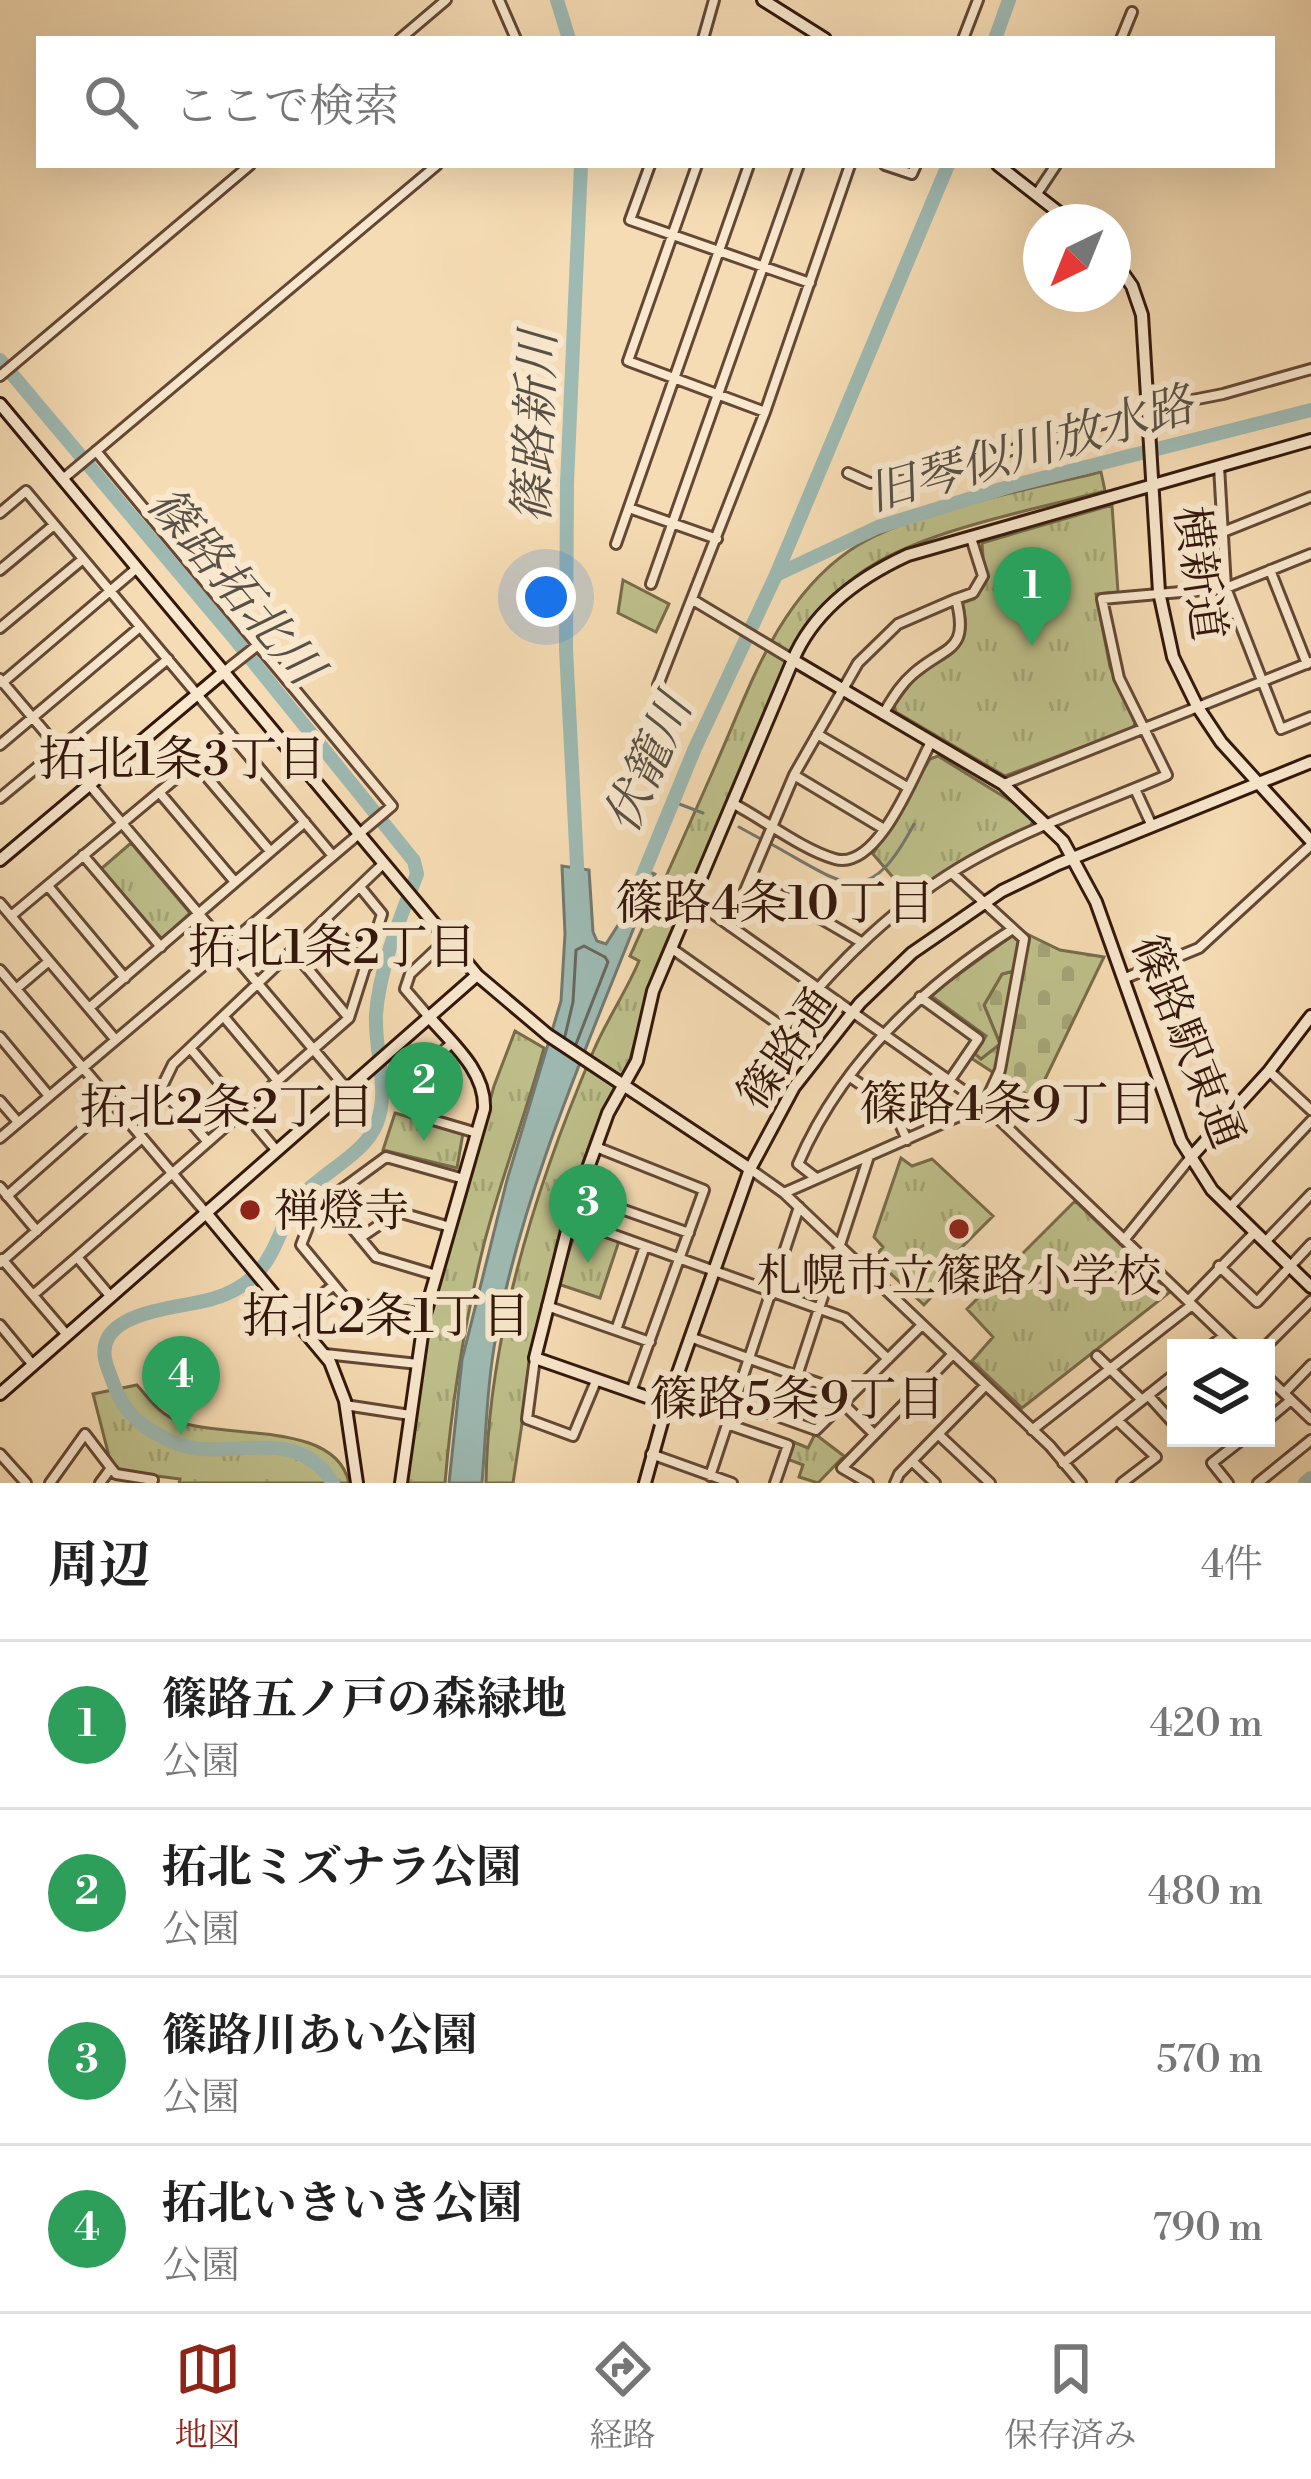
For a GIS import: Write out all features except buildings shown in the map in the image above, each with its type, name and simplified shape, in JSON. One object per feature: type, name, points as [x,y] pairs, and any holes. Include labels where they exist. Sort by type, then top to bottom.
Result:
[{"type":"street","points":[[404,36],[446,0]]},
{"type":"street","points":[[499,0],[515,36]]},
{"type":"street","points":[[704,36],[714,0]]},
{"type":"street","points":[[763,0],[820,36]]},
{"type":"street","points":[[965,36],[978,0]]},
{"type":"street","points":[[1122,36],[1132,12]]},
{"type":"street","points":[[0,376],[246,168]]},
{"type":"street","points":[[64,478],[433,168]]},
{"type":"street","points":[[649,168],[630,220],[809,283]]},
{"type":"street","points":[[697,168],[628,361],[765,412]]},
{"type":"street","points":[[616,544],[748,168]]},
{"type":"street","points":[[651,584],[799,168]]},
{"type":"street","points":[[658,685],[765,412],[849,168]]},
{"type":"street","points":[[1002,168],[1048,204]]},
{"type":"street","points":[[1036,195],[1054,168]]},
{"type":"street","name":"横新道","points":[[1131,285],[1142,315],[1159,592],[1173,657],[1221,742],[1311,843]]},
{"type":"street","points":[[848,473],[871,483],[904,481],[1311,369]]},
{"type":"street","points":[[0,404],[477,975],[530,1021],[784,1193],[1033,1430],[1081,1483]]},
{"type":"street","points":[[596,1381],[573,1436],[527,1419],[535,1358],[570,1220],[596,1147],[638,1061],[653,991],[793,660],[831,604],[858,582],[908,555],[1311,440]]},
{"type":"street","points":[[0,1138],[392,806],[94,453]]},
{"type":"street","points":[[1219,466],[1226,588],[1281,729],[1311,717]]},
{"type":"street","points":[[0,513],[26,491],[333,856]]},
{"type":"street","points":[[1223,532],[1311,497]]},
{"type":"street","points":[[628,508],[717,539]]},
{"type":"street","points":[[0,571],[54,525]]},
{"type":"street","points":[[730,926],[794,776],[842,689],[874,644],[898,624],[973,593],[983,576],[971,538]]},
{"type":"street","points":[[671,948],[784,1028],[861,942],[952,873],[1012,839],[1167,775],[1119,677],[1102,599],[1226,588],[1311,554]]},
{"type":"street","points":[[0,628],[83,559]]},
{"type":"street","points":[[138,568],[1,682],[347,1089]]},
{"type":"street","points":[[1003,784],[1309,663],[1270,570]]},
{"type":"street","points":[[883,714],[909,676],[951,650],[962,625],[956,599]]},
{"type":"street","points":[[693,601],[793,660]]},
{"type":"street","points":[[0,745],[140,627]]},
{"type":"street","points":[[0,860],[256,646]]},
{"type":"street","points":[[0,798],[168,659]]},
{"type":"street","name":"篠路駅東通","points":[[793,660],[1003,784],[1049,825],[1074,857],[1096,902],[1181,1141],[1212,1190],[1311,1287]]},
{"type":"street","points":[[11,916],[230,733]]},
{"type":"street","points":[[817,734],[907,788]]},
{"type":"street","points":[[734,804],[842,861],[863,856],[884,829],[932,742]]},
{"type":"street","points":[[194,762],[270,851]]},
{"type":"street","name":"篠路通","points":[[646,1482],[667,1405],[750,1168],[794,1087],[851,1012],[912,953],[984,902],[1074,857],[1311,762]]},
{"type":"street","points":[[794,776],[884,829]]},
{"type":"street","points":[[1135,789],[1152,827]]},
{"type":"street","points":[[158,792],[235,882]]},
{"type":"street","points":[[89,1008],[304,822]]},
{"type":"street","points":[[1123,979],[1199,948],[1311,843]]},
{"type":"street","points":[[83,855],[161,947]]},
{"type":"street","points":[[68,1335],[1,1260],[140,1136],[173,1064],[384,863]]},
{"type":"street","points":[[784,1193],[984,1105],[1000,1070],[1024,939],[952,873]]},
{"type":"street","points":[[752,878],[861,942]]},
{"type":"street","points":[[48,886],[125,978]]},
{"type":"street","points":[[33,1295],[349,1018],[382,914],[360,886]]},
{"type":"street","points":[[692,899],[984,1105],[1227,1339]]},
{"type":"street","points":[[0,902],[115,1040]]},
{"type":"street","points":[[326,919],[367,966]]},
{"type":"street","points":[[818,1179],[798,1164],[850,1077],[883,1034],[920,997],[1013,929]]},
{"type":"street","points":[[400,1483],[425,1315],[485,1091],[479,1077],[405,989],[410,974],[447,939]]},
{"type":"street","points":[[293,951],[349,1018]]},
{"type":"street","points":[[16,989],[49,961]]},
{"type":"street","points":[[0,970],[325,1354],[340,1382],[357,1483]]},
{"type":"street","points":[[1,1391],[477,975]]},
{"type":"street","points":[[920,997],[978,1039],[950,1080]]},
{"type":"street","points":[[1124,1240],[1311,1016]]},
{"type":"street","points":[[224,1018],[278,1081]]},
{"type":"street","points":[[1300,1032],[1311,1042]]},
{"type":"street","points":[[0,1037],[49,1096]]},
{"type":"street","points":[[452,1043],[423,1069],[426,1118],[477,1133]]},
{"type":"street","points":[[190,1048],[277,1150]]},
{"type":"street","points":[[1269,1071],[1311,1110]]},
{"type":"street","points":[[850,1077],[892,1106],[907,1140]]},
{"type":"street","points":[[161,1088],[208,1142]]},
{"type":"street","points":[[0,1100],[18,1122]]},
{"type":"street","points":[[38,1231],[3,1191],[112,1103]]},
{"type":"street","points":[[1230,1207],[1311,1121]]},
{"type":"street","points":[[596,1147],[704,1190],[631,1392]]},
{"type":"street","points":[[797,1376],[869,1156]]},
{"type":"street","points":[[425,1315],[349,1303],[302,1245],[315,1209],[386,1157],[464,1179]]},
{"type":"street","points":[[579,1194],[689,1233]]},
{"type":"street","points":[[1265,1242],[1311,1194]]},
{"type":"street","points":[[328,1199],[376,1257],[436,1275]]},
{"type":"street","points":[[710,1476],[799,1207]]},
{"type":"street","points":[[361,1238],[398,1212],[450,1226]]},
{"type":"street","points":[[570,1220],[845,1318],[888,1359]]},
{"type":"street","points":[[1033,1430],[1190,1303],[1255,1232]]},
{"type":"street","points":[[1219,1266],[1258,1302],[1311,1244]]},
{"type":"street","points":[[616,1330],[645,1246]]},
{"type":"street","points":[[77,1257],[111,1297]]},
{"type":"street","points":[[294,1317],[334,1285]]},
{"type":"street","points":[[1273,1339],[1311,1300]]},
{"type":"street","points":[[547,1306],[650,1342]]},
{"type":"street","points":[[0,1325],[33,1365]]},
{"type":"street","points":[[735,1401],[816,1430],[921,1326]]},
{"type":"street","points":[[1220,1339],[1224,1336]]},
{"type":"street","points":[[690,1337],[824,1385],[874,1435]]},
{"type":"street","points":[[325,1354],[418,1364]]},
{"type":"street","points":[[868,1483],[842,1468],[952,1355]]},
{"type":"street","points":[[1096,1356],[1167,1418]]},
{"type":"street","points":[[535,1358],[667,1405]]},
{"type":"street","points":[[1275,1410],[1311,1365]]},
{"type":"street","points":[[1064,1462],[1167,1380]]},
{"type":"street","points":[[1275,1385],[1311,1419]]},
{"type":"street","points":[[895,1483],[985,1386]]},
{"type":"street","points":[[345,1405],[410,1415]]},
{"type":"street","points":[[1117,1420],[1156,1457],[1122,1483]]},
{"type":"street","points":[[727,1424],[788,1445],[775,1483]]},
{"type":"street","points":[[50,1483],[85,1434],[116,1474],[153,1480],[151,1483]]},
{"type":"street","points":[[938,1434],[990,1483]]},
{"type":"street","points":[[1258,1483],[1311,1440]]},
{"type":"street","points":[[1228,1483],[1212,1463],[1232,1447]]},
{"type":"street","points":[[0,1454],[26,1483]]},
{"type":"street","points":[[651,1454],[732,1483]]},
{"type":"street","points":[[912,1461],[935,1483]]},
{"type":"street","points":[[100,1483],[110,1468]]},
{"type":"green space","points":[[1101,472],[1105,491],[977,523],[884,559],[841,589],[796,642],[655,969],[629,1063],[593,1135],[567,1209],[534,1344],[513,1483],[486,1483],[489,1428],[506,1318],[553,1155],[593,1052],[639,961],[630,956],[754,676],[784,620],[824,571],[873,537],[970,503]]},
{"type":"green space","points":[[1112,505],[1118,592],[1096,594],[1110,667],[1135,723],[1133,728],[1005,776],[896,712],[894,705],[913,681],[963,637],[962,603],[974,599],[985,584],[982,543]]},
{"type":"green space","points":[[623,580],[669,604],[656,632],[618,613]]},
{"type":"green space","points":[[938,756],[1033,820],[1031,826],[964,860],[909,896],[873,854],[930,759]]},
{"type":"green space","points":[[131,843],[190,913],[162,939],[101,869]]},
{"type":"green space","points":[[1027,934],[1060,950],[1104,957],[1035,1100],[971,1058],[975,1054],[981,1058],[1000,1044],[984,1005],[1002,974],[1014,971],[1019,942]]},
{"type":"green space","points":[[1013,935],[1019,942],[1014,971],[1002,974],[984,1005],[1000,1044],[981,1059],[975,1054],[986,1036],[930,995]]},
{"type":"green space","points":[[515,1031],[544,1048],[477,1274],[445,1483],[407,1483],[430,1314],[494,1086]]},
{"type":"green space","points":[[395,1113],[463,1133],[457,1168],[383,1150]]},
{"type":"green space","points":[[901,1158],[912,1166],[932,1159],[993,1216],[950,1259],[959,1268],[924,1305],[874,1258],[883,1247],[874,1237]]},
{"type":"green space","points":[[1075,1201],[1170,1292],[1022,1408],[972,1361],[993,1337],[967,1309]]},
{"type":"green space","points":[[577,1227],[619,1241],[600,1298],[558,1284]]},
{"type":"green space","points":[[137,1385],[161,1411],[180,1422],[278,1436],[324,1450],[340,1463],[349,1483],[179,1483],[180,1479],[118,1471],[109,1456],[93,1394]]},
{"type":"green space","points":[[815,1434],[844,1456],[818,1483],[799,1477],[803,1465],[787,1459],[794,1442],[808,1448]]},
{"type":"water","points":[[562,866],[589,870],[593,932],[597,941],[606,944],[642,869],[655,874],[525,1218],[493,1354],[482,1483],[449,1483],[462,1360],[507,1180],[561,1001]]},
{"type":"waterway","name":"篠路新川","points":[[557,0],[568,36]]},
{"type":"waterway","name":"伏籠川","points":[[996,36],[1009,0]]},
{"type":"waterway","name":"篠路新川","points":[[578,885],[566,649],[567,483],[581,168]]},
{"type":"waterway","name":"伏籠川","points":[[640,882],[695,748],[776,575],[947,168]]},
{"type":"waterway","name":"篠路拓北川","points":[[0,360],[414,861],[417,874],[378,996],[382,1097],[371,1134],[299,1199],[265,1263],[249,1280],[219,1297],[122,1324],[110,1335],[105,1349],[122,1401],[156,1433],[199,1449],[289,1450],[320,1467],[333,1483]]},
{"type":"waterway","name":"旧琴似川放水路","points":[[776,575],[878,527],[1011,486],[1311,410]]},
{"type":"waterway","points":[[674,802],[703,813]]},
{"type":"waterway","points":[[771,844],[836,879],[867,880],[882,870],[914,824]]},
{"type":"waterway","points":[[739,827],[759,838]]},
{"type":"waterway","points":[[1305,1483],[1311,1478]]},
{"type":"place","name":"篠路五ノ戸の森緑地","points":[[1032,646]]},
{"type":"place","name":"拓北ミズナラ公園","points":[[424,1141]]},
{"type":"place","name":"禅燈寺","points":[[250,1210]]},
{"type":"place","name":"札幌市立篠路小学校","points":[[959,1229]]},
{"type":"place","name":"篠路川あい公園","points":[[588,1263]]},
{"type":"place","name":"拓北いきいき公園","points":[[181,1435]]},
{"type":"district","name":"拓北1条3丁目","points":[[182,758]]},
{"type":"district","name":"篠路4条10丁目","points":[[775,902]]},
{"type":"district","name":"拓北1条2丁目","points":[[332,946]]},
{"type":"district","name":"篠路4条9丁目","points":[[1008,1103]]},
{"type":"district","name":"拓北2条2丁目","points":[[227,1106]]},
{"type":"district","name":"拓北2条1丁目","points":[[386,1315]]},
{"type":"district","name":"篠路5条9丁目","points":[[797,1398]]}]
